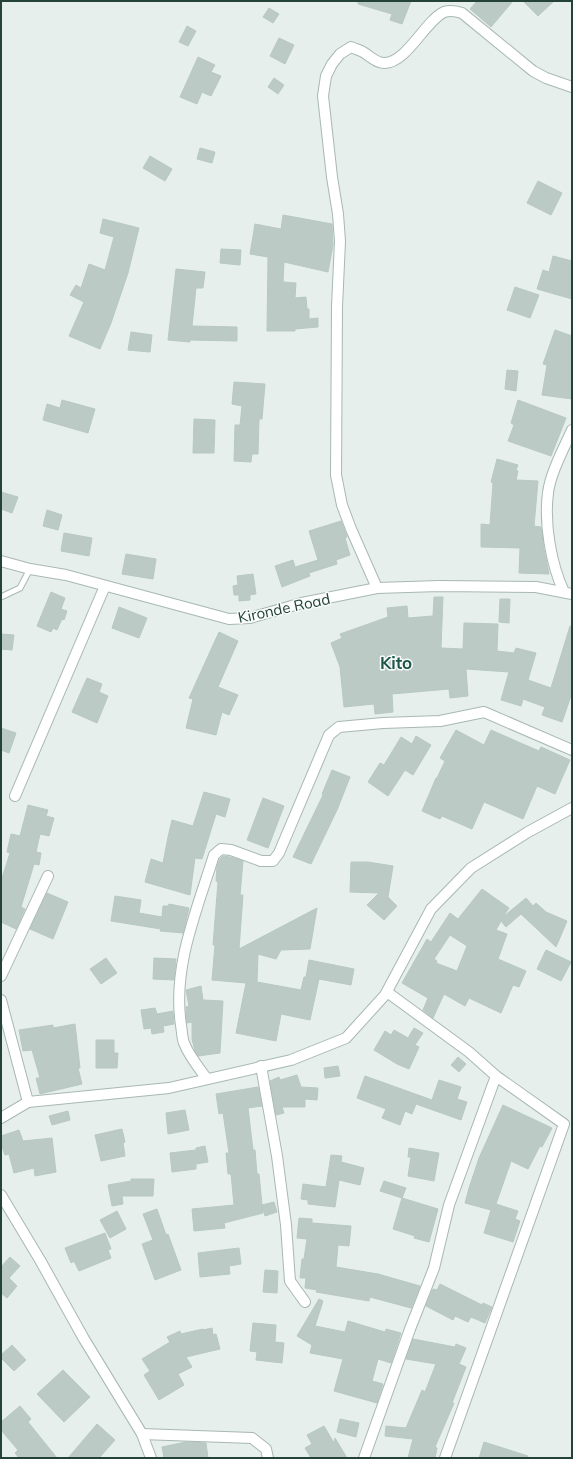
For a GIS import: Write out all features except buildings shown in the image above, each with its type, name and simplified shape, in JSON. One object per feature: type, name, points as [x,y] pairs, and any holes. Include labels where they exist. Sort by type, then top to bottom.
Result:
[{"type":"street","points":[[377,588],[342,505],[336,475],[337,306],[340,241],[323,96],[326,76],[340,54],[352,48],[362,51],[381,63],[390,63],[395,61],[439,15],[450,11],[462,13],[533,71],[546,78],[572,87]]},
{"type":"street","points":[[568,593],[556,574],[552,554],[548,526],[548,492],[572,430]]},
{"type":"street","name":"Kironde Road","points":[[1,561],[30,569],[66,575],[229,619],[250,618],[302,604],[377,588],[439,586],[536,587],[568,593]]},
{"type":"street","points":[[15,796],[105,586]]},
{"type":"street","points":[[207,1079],[197,1066],[184,1043],[180,1015],[179,989],[182,965],[191,930],[214,855],[221,849],[231,850],[261,861],[273,861],[279,853],[329,735],[339,727],[383,723],[440,721],[484,712],[572,750]]},
{"type":"street","points":[[1,1118],[28,1102],[169,1088],[291,1060],[346,1038],[387,992],[431,909],[472,868],[528,832],[572,808]]},
{"type":"street","points":[[1,976],[48,876]]},
{"type":"street","points":[[387,992],[470,1052],[496,1076],[564,1124],[445,1458]]},
{"type":"street","points":[[1,1000],[28,1102]]},
{"type":"street","points":[[261,1066],[277,1156],[286,1225],[290,1282],[305,1302]]},
{"type":"street","points":[[364,1458],[410,1329],[434,1268],[449,1205],[496,1076]]},
{"type":"street","points":[[1,1195],[40,1260],[84,1339],[142,1434],[151,1458]]},
{"type":"street","points":[[142,1434],[252,1438],[266,1448],[268,1458]]},
{"type":"lane","points":[[1,597],[20,588],[30,569]]},
{"type":"district","name":"Kito","points":[[396,662]]}]
